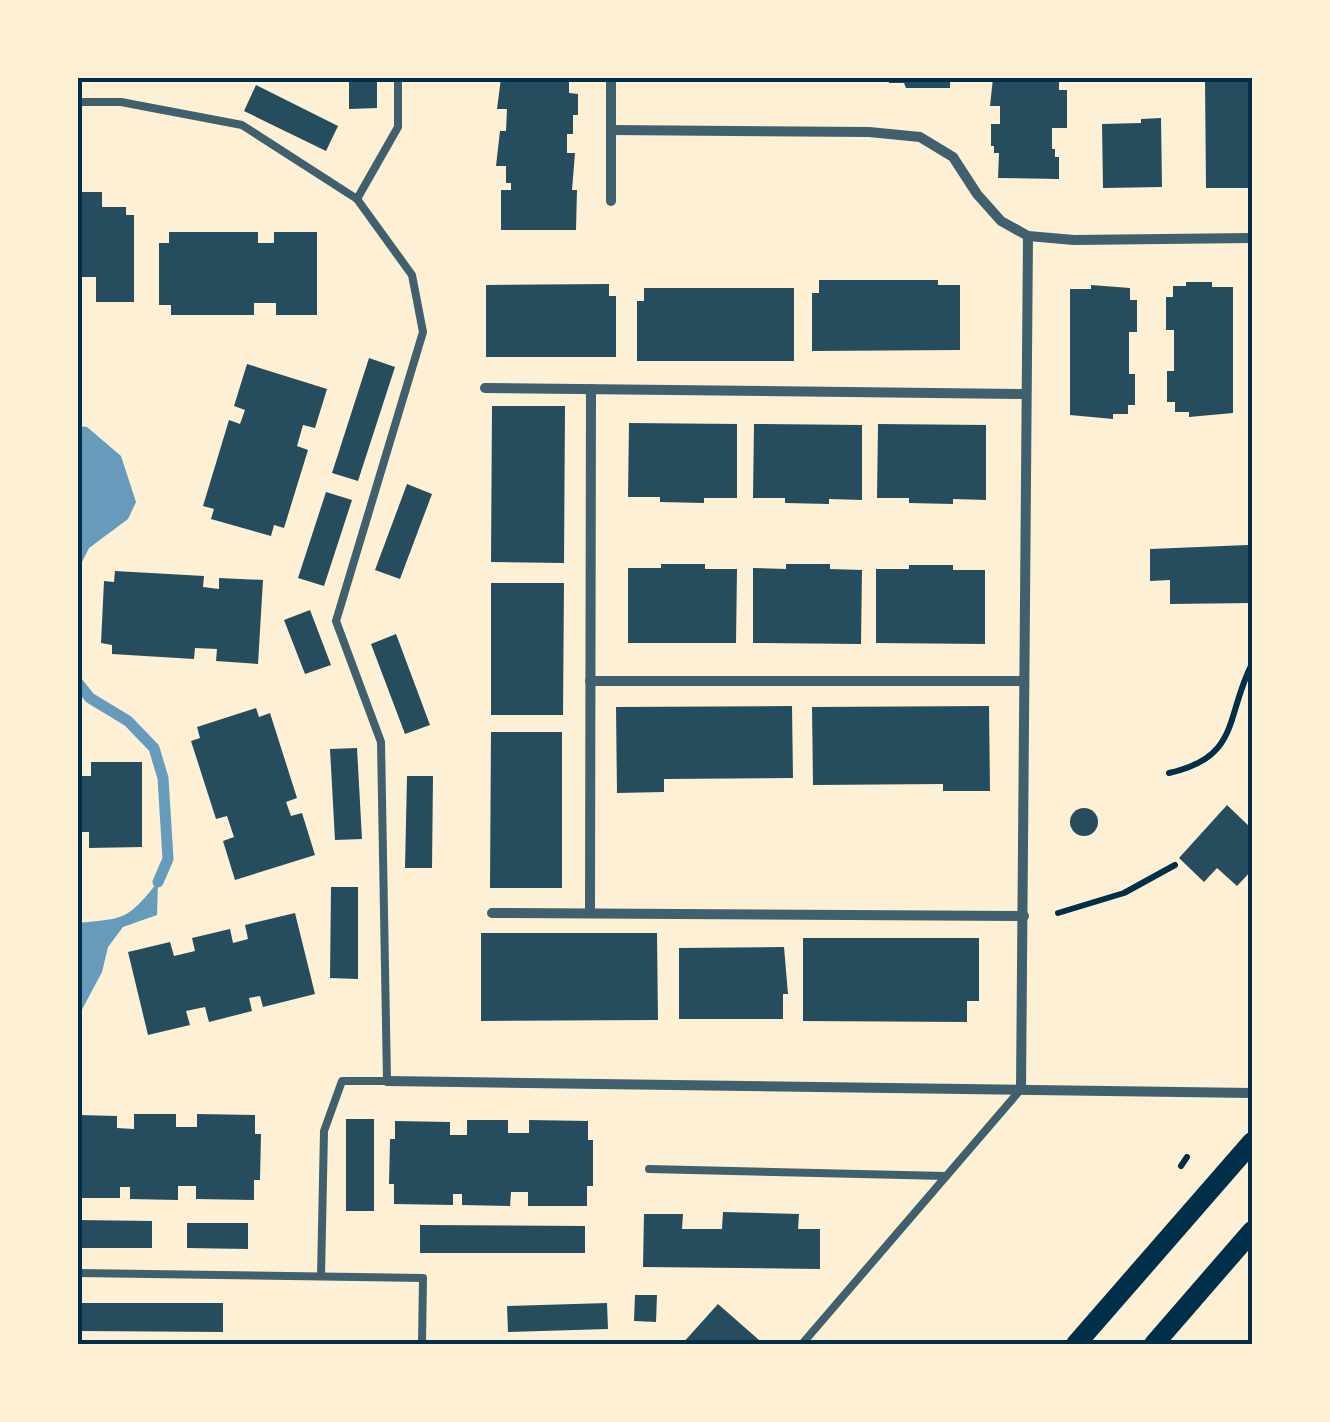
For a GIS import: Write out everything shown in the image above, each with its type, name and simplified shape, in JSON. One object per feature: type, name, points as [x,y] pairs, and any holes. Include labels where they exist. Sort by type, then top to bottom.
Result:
[{"type":"main road","points":[[1076,1344],[1252,1142]]},
{"type":"main road","points":[[1154,1344],[1252,1232]]},
{"type":"street","points":[[611,78],[611,200]]},
{"type":"street","points":[[611,130],[869,132],[920,137],[953,157],[977,194],[1002,221],[1028,236],[1074,240],[1252,238]]},
{"type":"street","points":[[1021,1089],[1028,236]]},
{"type":"street","points":[[485,388],[1026,394]]},
{"type":"street","points":[[590,913],[591,389]]},
{"type":"street","points":[[590,681],[1024,680]]},
{"type":"street","points":[[492,913],[1024,916]]},
{"type":"street","points":[[387,1082],[1252,1093]]},
{"type":"lane","points":[[357,199],[398,128],[398,78]]},
{"type":"lane","points":[[78,102],[121,102],[242,125],[357,199],[412,275],[422,332],[336,622],[381,742],[387,1082],[342,1081],[324,1132],[322,1276]]},
{"type":"lane","points":[[802,1344],[1021,1089]]},
{"type":"lane","points":[[649,1169],[946,1176]]},
{"type":"lane","points":[[78,1273],[422,1278],[422,1344]]},
{"type":"path","points":[[1169,773],[1193,768],[1222,746],[1234,721],[1240,688],[1252,664]]},
{"type":"path","points":[[1058,913],[1124,892],[1174,865]]},
{"type":"path","points":[[1181,1166],[1187,1157]]},
{"type":"water","points":[[78,426],[87,427],[121,456],[136,502],[128,519],[89,548],[78,570]]},
{"type":"water","points":[[158,882],[157,915],[123,927],[108,947],[102,972],[78,1017],[78,923],[124,915]]},
{"type":"building","points":[[349,78],[377,78],[377,108],[349,109]]},
{"type":"building","points":[[501,78],[569,78],[569,93],[578,94],[573,134],[567,134],[567,153],[575,153],[572,190],[577,190],[576,230],[501,230],[501,190],[511,190],[511,183],[506,183],[506,166],[496,166],[500,131],[506,131],[507,109],[497,109]]},
{"type":"building","points":[[889,78],[950,78],[950,88],[906,88],[904,83],[889,83]]},
{"type":"building","points":[[993,78],[1059,78],[1059,90],[1067,90],[1067,128],[1052,128],[1059,179],[998,178],[999,153],[994,153],[991,146],[991,124],[1000,124],[1000,106],[990,106]]},
{"type":"building","points":[[1252,81],[1252,188],[1206,188],[1205,82]]},
{"type":"building","points":[[256,85],[338,126],[326,151],[244,111]]},
{"type":"building","points":[[1161,118],[1162,187],[1103,188],[1102,124]]},
{"type":"building","points":[[78,192],[102,192],[102,207],[126,207],[126,215],[134,215],[134,302],[96,302],[96,277],[78,277]]},
{"type":"building","points":[[169,232],[258,232],[258,243],[274,243],[274,232],[317,232],[317,315],[276,315],[276,303],[254,303],[254,315],[171,315],[171,305],[159,305],[159,243],[169,243]]},
{"type":"building","points":[[819,280],[938,280],[938,285],[960,285],[960,350],[812,351],[812,293],[819,293]]},
{"type":"building","points":[[1186,282],[1233,287],[1233,413],[1189,417],[1189,412],[1175,412],[1175,402],[1167,402],[1167,371],[1174,371],[1174,330],[1166,330],[1166,297],[1173,297],[1173,286],[1186,286]]},
{"type":"building","points":[[609,284],[609,296],[616,296],[616,357],[486,357],[486,285]]},
{"type":"building","points":[[1091,285],[1130,288],[1130,300],[1137,300],[1137,332],[1129,332],[1129,374],[1135,374],[1135,405],[1128,405],[1128,414],[1113,414],[1113,419],[1070,415],[1070,289],[1091,289]]},
{"type":"building","points":[[644,288],[794,288],[794,361],[637,361],[637,301],[644,301]]},
{"type":"building","points":[[369,358],[395,367],[358,481],[332,473]]},
{"type":"building","points":[[247,364],[327,389],[315,428],[303,425],[297,446],[308,450],[284,528],[274,525],[271,536],[211,519],[214,509],[203,506],[229,420],[240,424],[245,410],[234,406]]},
{"type":"building","points":[[492,406],[565,406],[564,563],[491,562]]},
{"type":"building","points":[[629,423],[737,424],[737,498],[704,498],[704,503],[628,497]]},
{"type":"building","points":[[754,424],[862,425],[862,500],[829,499],[829,504],[753,498]]},
{"type":"building","points":[[878,424],[986,425],[986,500],[953,499],[953,504],[877,498]]},
{"type":"building","points":[[407,484],[432,494],[400,579],[375,570]]},
{"type":"building","points":[[326,492],[352,500],[324,586],[298,578]]},
{"type":"building","points":[[1248,540],[1252,540],[1252,603],[1170,604],[1170,580],[1150,581],[1150,549],[1248,545]]},
{"type":"building","points":[[661,564],[737,569],[736,643],[628,643],[628,568],[661,568]]},
{"type":"building","points":[[786,564],[830,564],[830,569],[862,570],[861,644],[753,643],[753,568],[786,569]]},
{"type":"building","points":[[909,565],[985,570],[985,644],[876,643],[876,569],[909,569]]},
{"type":"building","points":[[115,571],[204,576],[203,587],[219,589],[219,578],[263,580],[258,664],[216,661],[217,649],[195,648],[194,659],[112,654],[112,645],[101,643],[104,581],[114,582]]},
{"type":"building","points":[[491,583],[564,583],[563,715],[491,715]]},
{"type":"building","points":[[310,610],[331,665],[305,674],[284,620]]},
{"type":"building","points":[[396,634],[430,725],[405,734],[371,644]]},
{"type":"building","points":[[792,706],[793,778],[664,779],[664,792],[617,793],[616,707]]},
{"type":"building","points":[[989,706],[990,791],[943,791],[943,784],[813,785],[812,707]]},
{"type":"building","points":[[256,708],[259,717],[270,713],[297,798],[286,802],[291,816],[302,813],[315,855],[235,880],[223,841],[234,837],[227,816],[216,819],[191,741],[200,738],[197,727]]},
{"type":"building","points":[[491,732],[562,732],[562,888],[490,888]]},
{"type":"building","points":[[357,748],[362,839],[335,840],[330,749]]},
{"type":"building","points":[[91,762],[142,762],[142,847],[89,848],[89,832],[78,832],[78,776],[91,776]]},
{"type":"building","points":[[407,776],[433,776],[432,868],[405,868]]},
{"type":"building","points":[[1227,805],[1252,829],[1252,870],[1237,886],[1217,868],[1204,882],[1179,858]]},
{"type":"building","points":[[1084,808],[1094,812],[1098,822],[1094,832],[1084,836],[1074,832],[1070,822],[1074,812]]},
{"type":"building","points":[[331,887],[358,887],[358,979],[330,978]]},
{"type":"building","points":[[295,913],[315,994],[263,1007],[260,996],[249,998],[252,1011],[209,1022],[205,1007],[186,1011],[190,1025],[148,1035],[128,952],[170,942],[174,956],[195,951],[192,938],[230,929],[233,943],[248,939],[245,925]]},
{"type":"building","points":[[481,933],[657,933],[658,1020],[481,1021]]},
{"type":"building","points":[[803,938],[979,938],[979,1001],[967,1001],[967,1022],[803,1021]]},
{"type":"building","points":[[784,947],[788,994],[783,994],[783,1019],[679,1019],[679,948]]},
{"type":"building","points":[[134,1114],[176,1114],[176,1127],[197,1127],[197,1114],[255,1115],[255,1134],[261,1134],[260,1180],[254,1180],[254,1200],[196,1199],[196,1186],[178,1186],[178,1200],[130,1199],[130,1187],[120,1187],[120,1198],[78,1198],[78,1115],[117,1116],[117,1128],[134,1129]]},
{"type":"building","points":[[346,1119],[374,1119],[374,1211],[346,1211]]},
{"type":"building","points":[[467,1120],[508,1120],[508,1133],[529,1133],[529,1120],[588,1121],[588,1140],[593,1140],[593,1186],[587,1186],[587,1206],[528,1206],[528,1192],[511,1192],[510,1206],[462,1205],[462,1194],[453,1194],[453,1205],[394,1204],[394,1184],[389,1184],[390,1139],[395,1139],[395,1121],[450,1122],[450,1135],[467,1135]]},
{"type":"building","points":[[723,1212],[799,1214],[798,1229],[820,1229],[820,1269],[643,1267],[644,1214],[683,1214],[682,1229],[722,1229]]},
{"type":"building","points":[[78,1220],[152,1221],[152,1248],[78,1248]]},
{"type":"building","points":[[187,1223],[248,1223],[248,1249],[187,1248]]},
{"type":"building","points":[[420,1225],[585,1226],[585,1253],[420,1253]]},
{"type":"building","points":[[635,1295],[657,1295],[656,1322],[634,1321]]},
{"type":"building","points":[[80,1303],[223,1303],[223,1332],[80,1331]]},
{"type":"building","points":[[607,1303],[608,1329],[508,1332],[507,1306]]},
{"type":"building","points":[[718,1304],[759,1340],[755,1344],[682,1344]]},
{"type":"waterway","points":[[78,683],[90,698],[128,721],[154,748],[163,778],[168,859],[158,882]]}]
